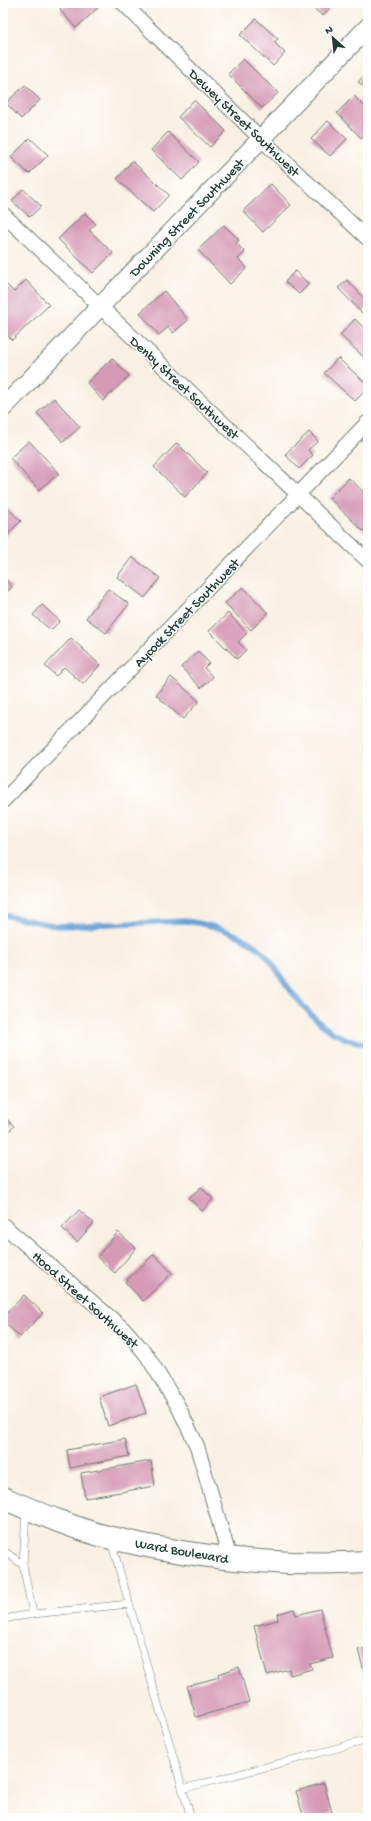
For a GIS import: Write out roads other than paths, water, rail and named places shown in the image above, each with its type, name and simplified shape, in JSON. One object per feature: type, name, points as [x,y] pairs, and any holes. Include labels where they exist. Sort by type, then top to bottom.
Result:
[{"type":"main road","name":"Ward Boulevard","points":[[3,1498],[26,1508],[110,1537],[168,1550],[230,1559],[328,1564],[368,1562]]},
{"type":"street","name":"Dewey Street Southwest","points":[[123,3],[261,139],[368,239]]},
{"type":"street","name":"Downing Street Southwest","points":[[3,408],[368,27]]},
{"type":"street","name":"Denby Street Southwest","points":[[3,214],[368,560]]},
{"type":"street","name":"Aycock Street Southwest","points":[[3,801],[368,422]]},
{"type":"street","name":"Hood Street Southwest","points":[[3,1225],[127,1332],[146,1354],[178,1406],[197,1446],[230,1559]]},
{"type":"lane","points":[[26,1508],[23,1565],[33,1614]]},
{"type":"lane","points":[[110,1537],[191,1818]]},
{"type":"lane","points":[[3,1550],[23,1565]]},
{"type":"lane","points":[[3,1618],[129,1604]]},
{"type":"lane","points":[[182,1789],[368,1740]]},
{"type":"waterway","points":[[3,915],[57,926],[186,921],[228,931],[256,946],[264,953],[296,998],[310,1014],[326,1028],[345,1038],[368,1044]]}]
